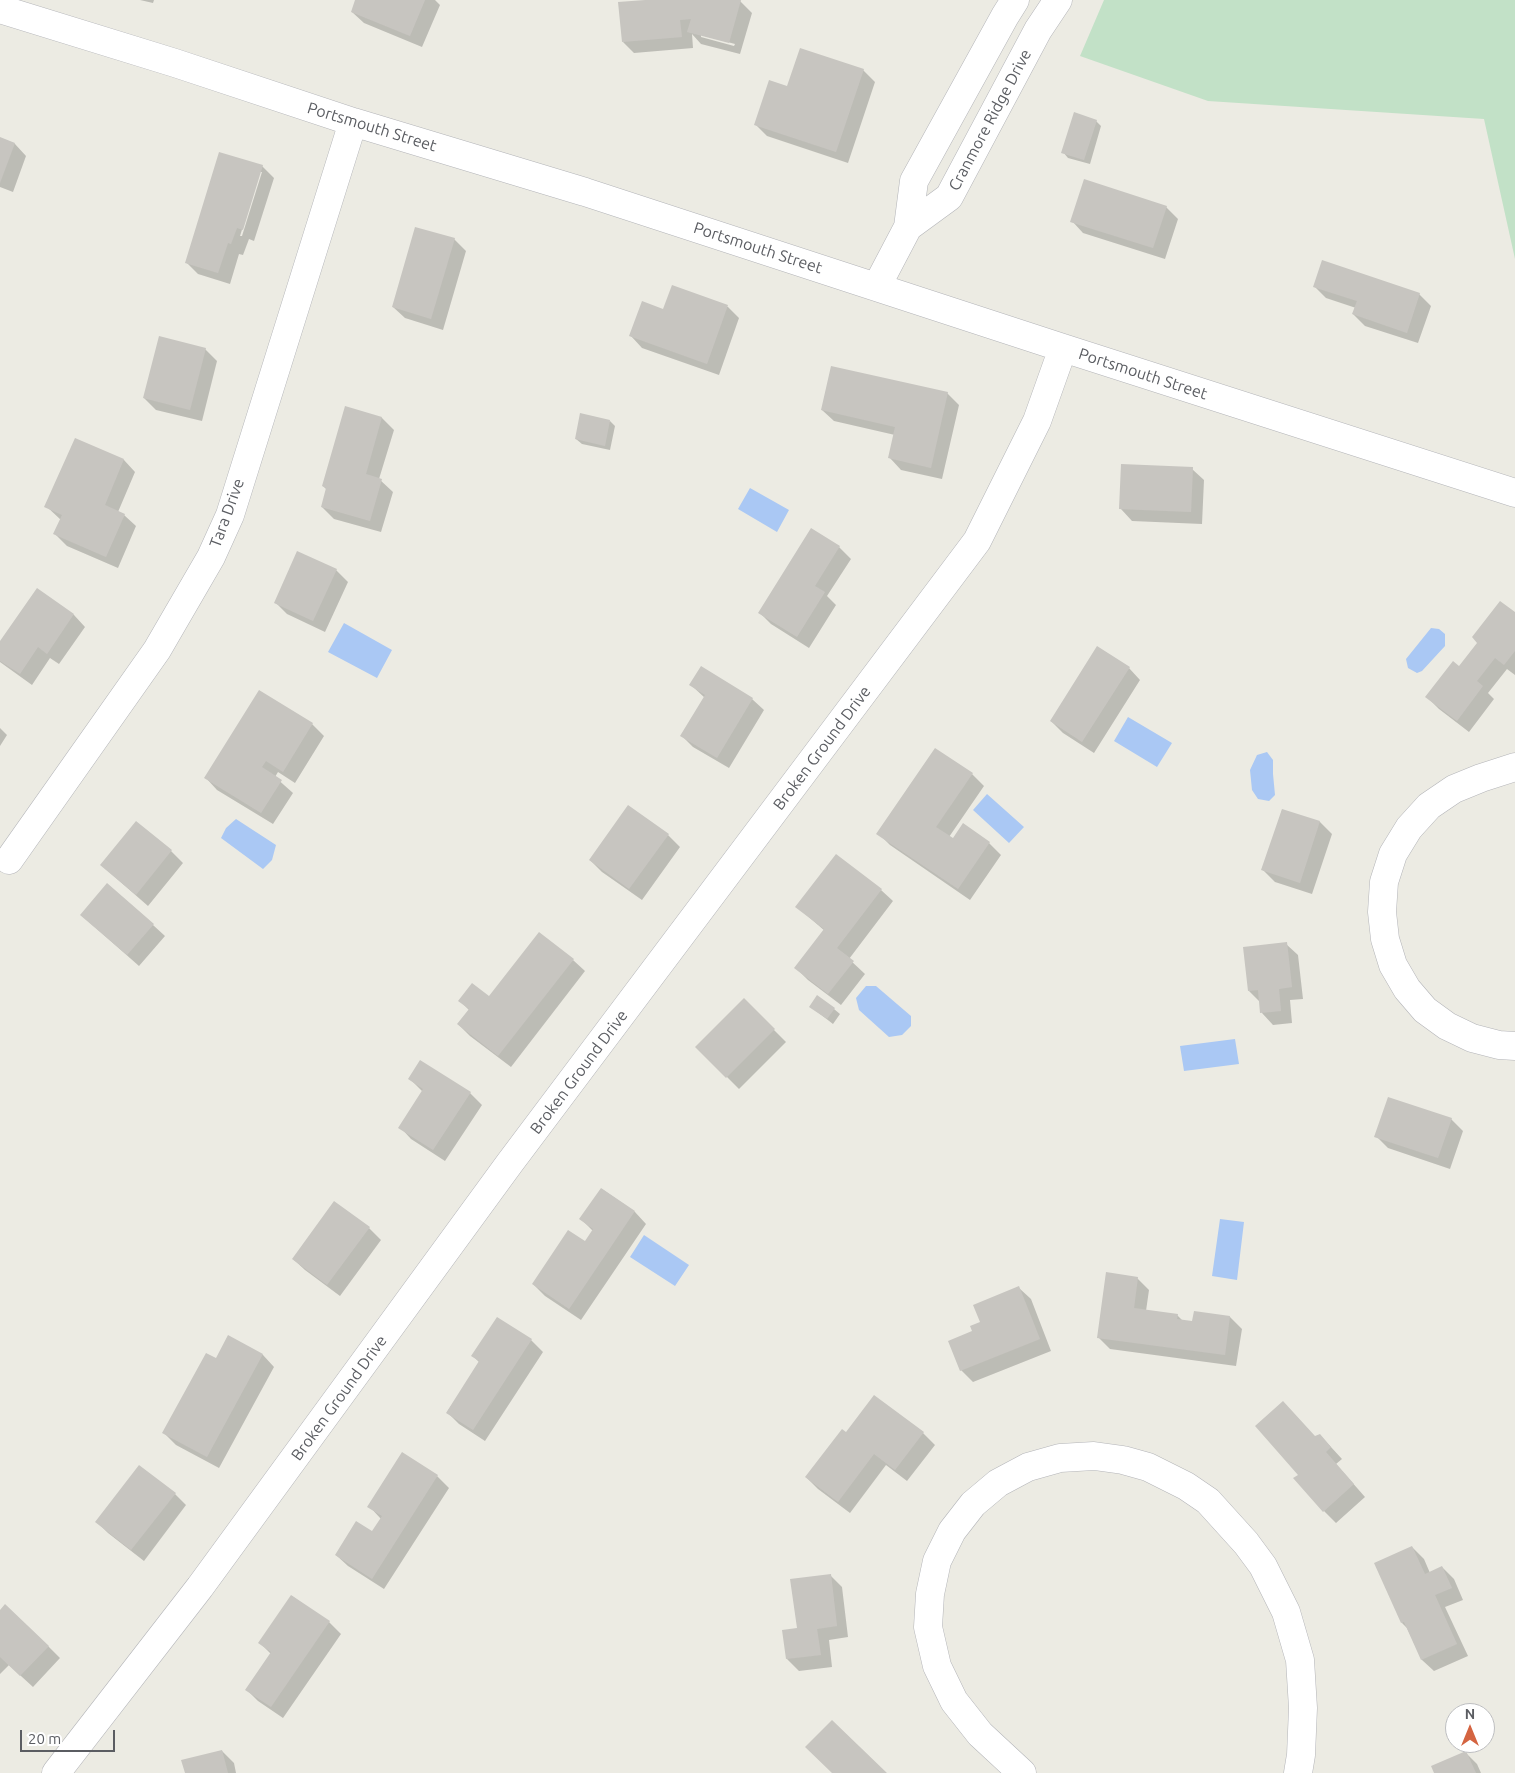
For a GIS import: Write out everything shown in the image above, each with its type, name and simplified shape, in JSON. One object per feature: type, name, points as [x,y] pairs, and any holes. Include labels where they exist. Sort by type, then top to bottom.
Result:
[{"type":"street","name":"Cranmore Ridge Drive","points":[[877,286],[908,227],[914,181],[1004,16],[1015,0]]},
{"type":"street","name":"Cranmore Ridge Drive","points":[[908,227],[949,197],[1038,30],[1058,0]]},
{"type":"street","name":"Portsmouth Street","points":[[0,8],[353,122],[585,192],[1515,493]]},
{"type":"street","name":"Tara Drive","points":[[10,860],[157,650],[210,557],[230,515],[353,122]]},
{"type":"street","name":"Broken Ground Drive","points":[[56,1773],[105,1707],[200,1587],[504,1172],[977,541],[1037,421],[1063,348]]},
{"type":"street","points":[[1515,767],[1454,789],[1429,806],[1408,828],[1393,854],[1384,882],[1382,912],[1385,939],[1393,965],[1407,989],[1425,1010],[1447,1026],[1472,1038],[1499,1045],[1515,1046]]},
{"type":"street","points":[[1022,1773],[980,1734],[954,1701],[937,1666],[928,1627],[930,1594],[937,1561],[952,1531],[973,1504],[998,1483],[1028,1467],[1060,1458],[1094,1456],[1122,1460],[1148,1467],[1186,1486],[1208,1501],[1246,1543],[1263,1566],[1286,1612],[1300,1660],[1303,1708],[1301,1755],[1298,1773]]},
{"type":"green space","points":[[1104,0],[1515,0],[1515,259],[1484,119],[1208,101],[1080,56]]},
{"type":"water","points":[[750,488],[789,510],[777,532],[738,509]]},
{"type":"water","points":[[344,623],[392,650],[377,678],[328,652]]},
{"type":"water","points":[[1431,628],[1439,629],[1445,634],[1445,646],[1422,671],[1417,673],[1408,668],[1406,659]]},
{"type":"water","points":[[1128,717],[1172,743],[1157,767],[1114,741]]},
{"type":"water","points":[[1267,752],[1273,760],[1275,795],[1269,801],[1258,799],[1252,790],[1250,770],[1257,755]]},
{"type":"water","points":[[987,794],[1024,827],[1009,843],[973,810]]},
{"type":"water","points":[[236,819],[276,845],[272,860],[263,869],[221,838],[226,828]]},
{"type":"water","points":[[866,986],[876,986],[911,1016],[911,1026],[902,1035],[889,1037],[859,1010],[856,998]]},
{"type":"water","points":[[1235,1039],[1239,1064],[1184,1071],[1180,1046]]},
{"type":"water","points":[[1220,1219],[1244,1222],[1237,1280],[1212,1276]]},
{"type":"water","points":[[644,1235],[689,1265],[675,1286],[630,1257]]},
{"type":"building","points":[[355,0],[425,0],[410,36],[351,12]]},
{"type":"building","points":[[645,0],[741,0],[729,43],[687,32],[691,19],[680,20],[682,37],[622,42],[618,2]]},
{"type":"building","points":[[800,48],[864,69],[836,152],[754,125],[769,80],[787,86]]},
{"type":"building","points":[[1074,112],[1097,120],[1084,160],[1061,153]]},
{"type":"building","points":[[0,137],[15,143],[0,183]]},
{"type":"building","points":[[219,152],[263,165],[243,230],[237,228],[231,244],[228,243],[218,273],[185,263]]},
{"type":"building","points":[[1084,179],[1167,206],[1153,248],[1070,222]]},
{"type":"building","points":[[415,227],[455,238],[431,319],[392,307]]},
{"type":"building","points":[[1322,260],[1420,293],[1407,333],[1352,314],[1357,301],[1313,287]]},
{"type":"building","points":[[672,285],[728,305],[707,364],[629,336],[642,301],[663,309]]},
{"type":"building","points":[[159,336],[206,348],[190,410],[143,398]]},
{"type":"building","points":[[831,366],[948,392],[931,468],[888,458],[895,427],[821,410]]},
{"type":"building","points":[[345,406],[382,417],[366,474],[382,479],[370,521],[321,507],[326,488],[322,486]]},
{"type":"building","points":[[580,413],[610,420],[605,446],[575,439]]},
{"type":"building","points":[[75,438],[124,459],[105,505],[125,514],[106,557],[53,534],[62,515],[44,507]]},
{"type":"building","points":[[1121,464],[1193,467],[1191,512],[1119,509]]},
{"type":"building","points":[[811,528],[840,546],[815,586],[825,592],[797,637],[758,613]]},
{"type":"building","points":[[297,551],[337,569],[313,621],[274,603]]},
{"type":"building","points":[[37,588],[74,614],[47,654],[38,647],[20,674],[0,661],[0,641]]},
{"type":"building","points":[[1500,601],[1515,612],[1515,651],[1504,665],[1495,658],[1477,681],[1483,686],[1457,721],[1425,697],[1453,661],[1459,666],[1477,643],[1472,637]]},
{"type":"building","points":[[1097,646],[1130,667],[1082,742],[1050,721]]},
{"type":"building","points":[[701,666],[753,698],[717,758],[680,736],[705,695],[689,685]]},
{"type":"building","points":[[259,690],[313,723],[283,772],[266,761],[262,767],[282,780],[261,813],[204,778]]},
{"type":"building","points":[[935,748],[973,773],[936,827],[953,838],[963,823],[990,842],[958,889],[876,834]]},
{"type":"building","points":[[628,805],[669,834],[629,889],[589,860]]},
{"type":"building","points":[[1282,809],[1320,821],[1300,883],[1261,870]]},
{"type":"building","points":[[136,821],[172,850],[136,895],[100,865]]},
{"type":"building","points":[[836,854],[882,889],[837,948],[854,961],[828,994],[794,968],[824,929],[795,907]]},
{"type":"building","points":[[107,883],[154,924],[127,955],[80,915]]},
{"type":"building","points":[[539,932],[574,959],[498,1056],[457,1024],[469,1009],[458,1001],[472,983],[489,996]]},
{"type":"building","points":[[1287,942],[1292,987],[1279,989],[1281,1011],[1260,1013],[1258,990],[1248,991],[1243,947]]},
{"type":"building","points":[[817,995],[835,1008],[827,1019],[809,1007]]},
{"type":"building","points":[[744,998],[775,1029],[726,1078],[695,1047]]},
{"type":"building","points":[[420,1060],[471,1092],[433,1150],[398,1128],[423,1089],[408,1079]]},
{"type":"building","points":[[1388,1097],[1452,1118],[1438,1158],[1374,1137]]},
{"type":"building","points":[[601,1188],[635,1211],[569,1309],[532,1284],[568,1230],[585,1241],[593,1229],[579,1219]]},
{"type":"building","points":[[334,1201],[370,1227],[327,1285],[292,1259]]},
{"type":"building","points":[[1106,1272],[1138,1277],[1134,1308],[1178,1314],[1177,1319],[1192,1321],[1194,1311],[1230,1316],[1225,1355],[1097,1338]]},
{"type":"building","points":[[1019,1286],[1040,1339],[960,1371],[948,1341],[972,1331],[970,1326],[980,1322],[973,1305]]},
{"type":"building","points":[[497,1317],[532,1339],[473,1430],[446,1413],[479,1361],[471,1356]]},
{"type":"building","points":[[228,1335],[263,1354],[207,1457],[162,1433],[206,1353],[216,1358]]},
{"type":"building","points":[[874,1395],[924,1432],[895,1470],[874,1454],[838,1502],[805,1477],[842,1429],[846,1432]]},
{"type":"building","points":[[1283,1401],[1315,1436],[1320,1434],[1331,1447],[1326,1452],[1354,1484],[1323,1512],[1293,1478],[1298,1475],[1255,1426]]},
{"type":"building","points":[[402,1452],[438,1475],[372,1579],[335,1555],[356,1521],[372,1531],[382,1516],[367,1507]]},
{"type":"building","points":[[139,1465],[176,1493],[131,1550],[95,1522]]},
{"type":"building","points":[[1412,1546],[1425,1574],[1442,1566],[1452,1588],[1435,1595],[1457,1644],[1421,1660],[1404,1622],[1401,1623],[1374,1563]]},
{"type":"building","points":[[831,1574],[837,1626],[817,1629],[821,1655],[786,1659],[782,1630],[797,1628],[790,1579]]},
{"type":"building","points":[[291,1595],[330,1621],[271,1707],[245,1690],[271,1652],[258,1643]]},
{"type":"building","points":[[5,1604],[49,1646],[20,1676],[0,1657],[0,1610]]},
{"type":"building","points":[[832,1720],[887,1773],[832,1773],[805,1747]]},
{"type":"building","points":[[222,1750],[228,1773],[185,1773],[181,1760]]},
{"type":"building","points":[[1461,1753],[1467,1753],[1476,1773],[1434,1773],[1431,1766]]}]
